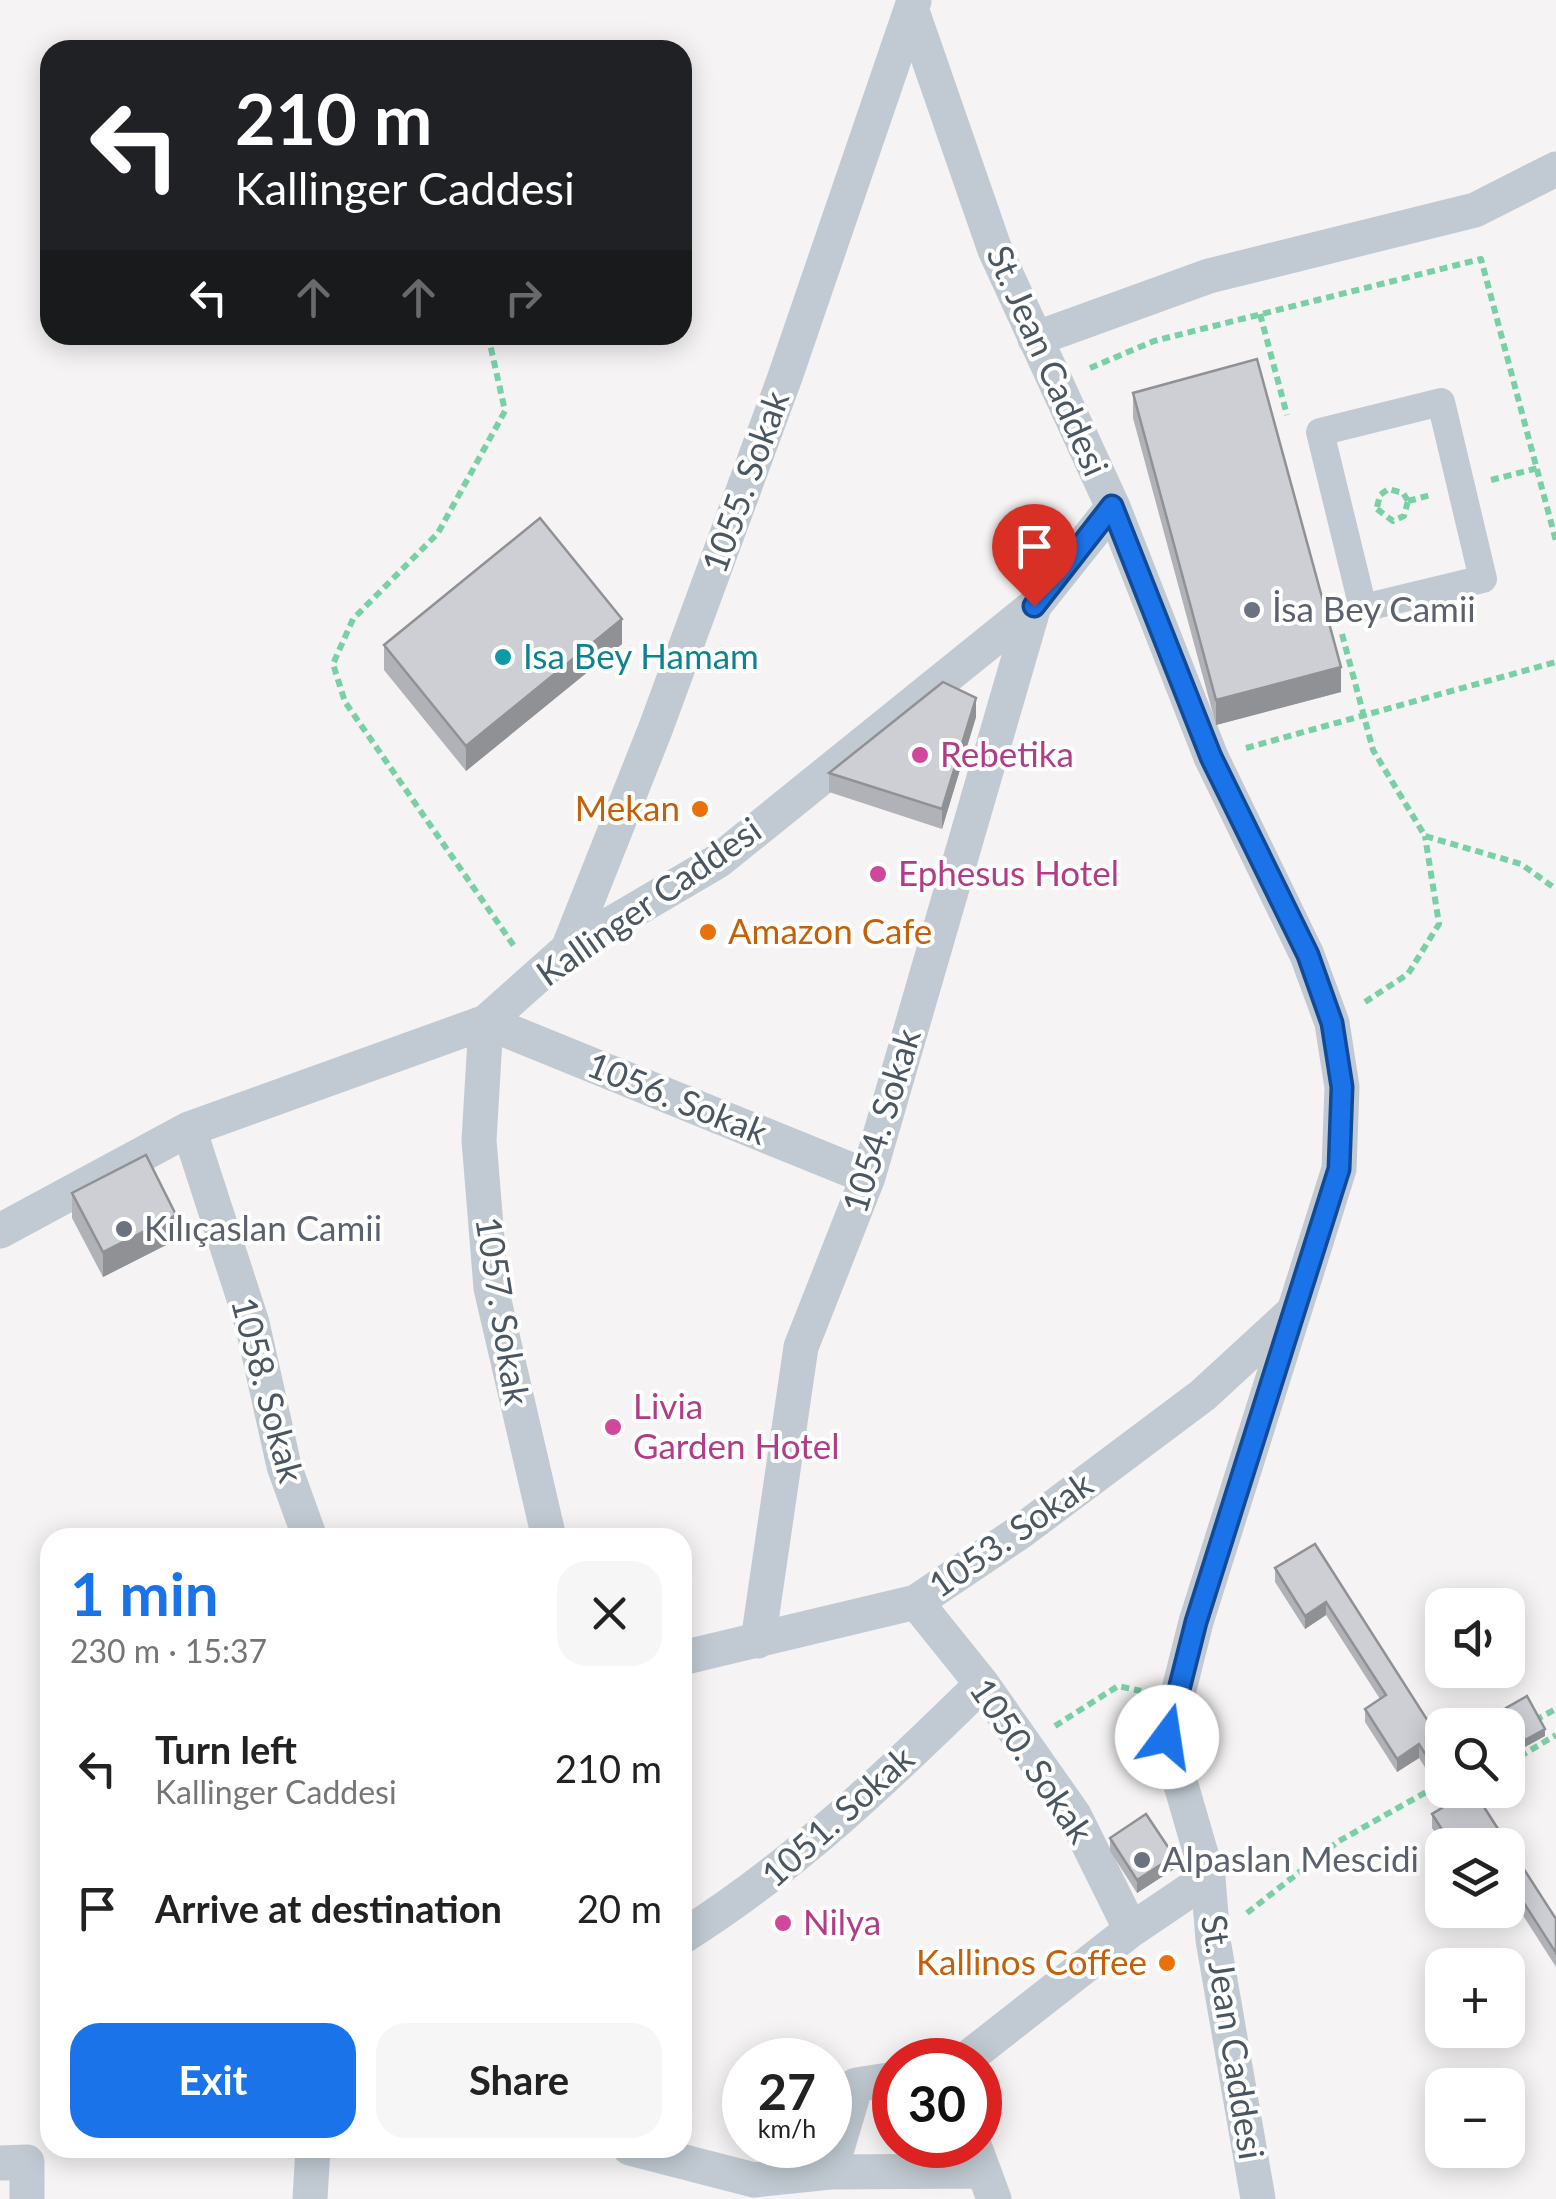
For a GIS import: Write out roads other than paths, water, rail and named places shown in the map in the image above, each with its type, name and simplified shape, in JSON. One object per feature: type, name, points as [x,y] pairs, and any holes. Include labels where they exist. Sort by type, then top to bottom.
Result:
[{"type":"street","name":"St. Jean Caddesi","points":[[913,6],[995,250],[1112,506],[1211,757],[1308,955],[1332,1023],[1342,1087],[1339,1169],[1196,1622],[1167,1737],[1208,1878],[1212,1940],[1258,2199]]},
{"type":"street","name":"1055. Sokak","points":[[568,949],[771,414],[913,6]]},
{"type":"street","points":[[1035,339],[1210,276],[1475,210],[1556,169]]},
{"type":"street","points":[[1440,402],[1483,580],[1363,608],[1313,421],[1440,402]]},
{"type":"street","name":"Kallinger Caddesi","points":[[0,1230],[189,1129],[486,1022],[568,949],[718,861],[1034,606],[1112,506]]},
{"type":"street","name":"1054. Sokak","points":[[758,1641],[801,1347],[868,1177],[1034,606]]},
{"type":"street","name":"1056. Sokak","points":[[486,1022],[868,1177]]},
{"type":"street","name":"1057. Sokak","points":[[486,1022],[479,1140],[491,1288],[547,1528]]},
{"type":"street","name":"1058. Sokak","points":[[189,1129],[252,1323],[284,1466],[306,1528]]},
{"type":"street","name":"1053. Sokak","points":[[692,1656],[916,1602],[1020,1532],[1203,1395],[1290,1315]]},
{"type":"street","name":"1050. Sokak","points":[[916,1602],[982,1684],[1074,1815],[1131,1930]]},
{"type":"street","name":"1051. Sokak","points":[[692,1931],[755,1891],[815,1843],[982,1684]]},
{"type":"street","points":[[993,2038],[1131,1930],[1208,1878]]},
{"type":"street","points":[[830,2172],[856,2085],[872,2083]]},
{"type":"street","points":[[310,2199],[312,2158]]},
{"type":"street","points":[[659,2158],[752,2190],[830,2172],[984,2172]]},
{"type":"street","points":[[14,2163],[27,2199]]},
{"type":"place","name":"İsa Bey Camii","points":[[1252,610]]},
{"type":"place","name":"Isa Bey Hamam","points":[[503,657]]},
{"type":"place","name":"Rebetika","points":[[920,755]]},
{"type":"place","name":"Mekan","points":[[700,809]]},
{"type":"place","name":"Ephesus Hotel","points":[[878,874]]},
{"type":"place","name":"Amazon Cafe","points":[[708,932]]},
{"type":"place","name":"Kılıçaslan Camii","points":[[124,1229]]},
{"type":"place","name":"Livia Garden Hotel","points":[[613,1427]]},
{"type":"place","name":"Alpaslan Mescidi","points":[[1142,1860]]},
{"type":"place","name":"Nilya","points":[[783,1923]]},
{"type":"place","name":"Kallinos Coffee","points":[[1167,1963]]}]
